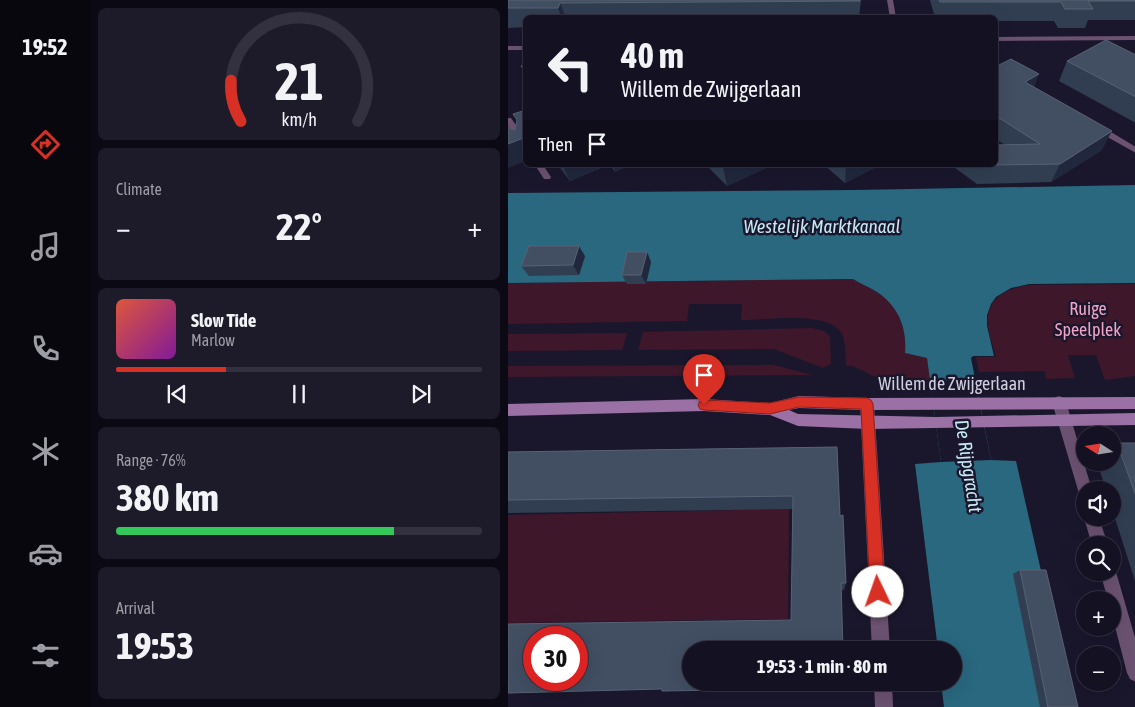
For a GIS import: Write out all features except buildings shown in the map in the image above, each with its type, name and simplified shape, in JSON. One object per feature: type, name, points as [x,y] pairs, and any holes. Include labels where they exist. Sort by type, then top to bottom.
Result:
[{"type":"street","name":"Willem de Zwijgerlaan","points":[[508,410],[665,405],[770,409],[799,402],[867,404],[1136,403]]},
{"type":"street","points":[[1059,402],[1082,481]]},
{"type":"street","points":[[867,404],[880,641]]},
{"type":"street","name":"Willem de Zwijgerlaan","points":[[770,409],[798,420],[868,423],[1136,419]]},
{"type":"street","points":[[1110,581],[1136,673]]},
{"type":"street","points":[[883,691],[884,707]]},
{"type":"lane","points":[[890,0],[893,15]]},
{"type":"lane","points":[[998,39],[1108,42],[1136,38]]},
{"type":"lane","points":[[508,48],[523,48]]},
{"type":"lane","points":[[508,120],[523,142]]},
{"type":"lane","points":[[1094,126],[1136,151]]},
{"type":"lane","points":[[540,167],[547,177]]},
{"type":"green space","points":[[853,279],[877,292],[891,304],[903,327],[905,353],[927,357],[930,380],[886,381],[846,365],[843,337],[835,327],[825,322],[811,319],[741,320],[742,304],[689,304],[687,321],[508,324],[508,283]]},
{"type":"green space","name":"Ruige Speelplek","points":[[1135,284],[1135,376],[1105,380],[1096,355],[1068,355],[1075,378],[1046,379],[1045,371],[979,372],[976,357],[996,357],[989,331],[988,314],[995,301],[1006,292],[1029,285]]},
{"type":"green space","points":[[812,328],[824,331],[830,336],[831,364],[823,368],[774,349],[638,350],[643,332]]},
{"type":"green space","points":[[627,333],[622,350],[508,351],[508,334]]},
{"type":"green space","points":[[774,365],[812,375],[508,377],[508,366]]},
{"type":"green space","points":[[789,509],[788,619],[508,623],[508,515]]},
{"type":"water","points":[[1135,185],[1135,283],[1029,284],[1011,288],[996,297],[987,315],[987,326],[994,356],[973,356],[971,358],[991,460],[1016,461],[1072,707],[944,707],[942,691],[962,691],[962,641],[937,641],[915,464],[941,462],[927,358],[905,353],[903,327],[896,311],[885,298],[853,279],[508,283],[508,193]]},
{"type":"pier","points":[[930,380],[975,381],[991,460],[941,462]]},
{"type":"route","points":[[704,405],[770,409],[799,402],[867,404],[878,592]]},
{"type":"water label","name":"Westelijk Marktkanaal","points":[[822,226]]},
{"type":"water label","name":"De Rijpgracht","points":[[969,466]]}]
